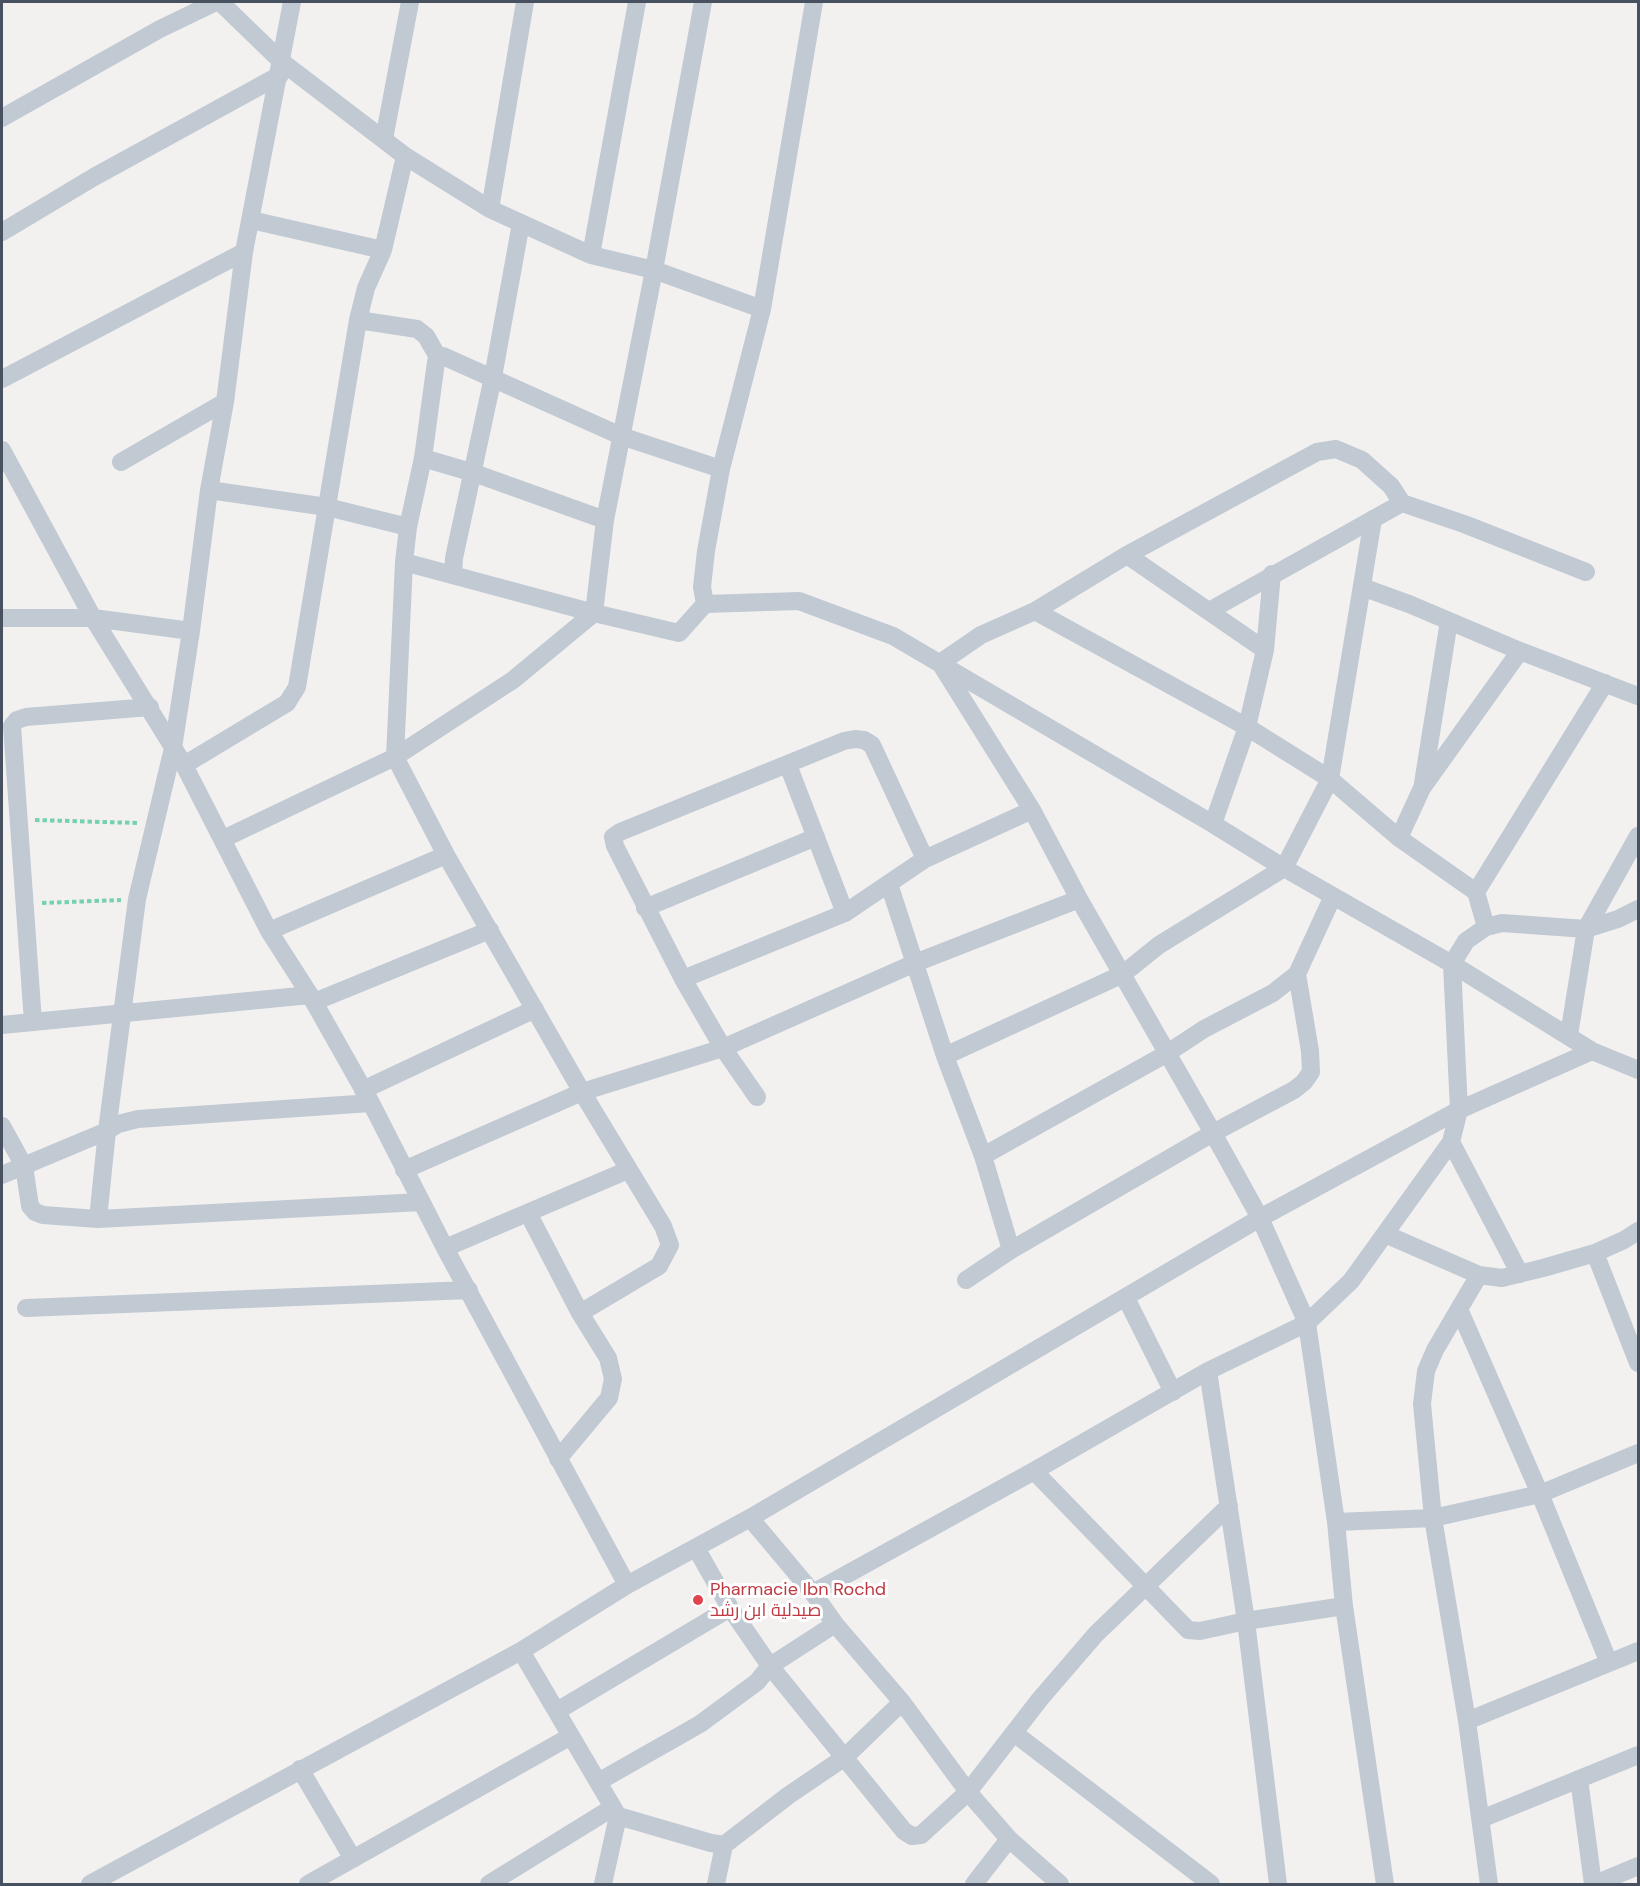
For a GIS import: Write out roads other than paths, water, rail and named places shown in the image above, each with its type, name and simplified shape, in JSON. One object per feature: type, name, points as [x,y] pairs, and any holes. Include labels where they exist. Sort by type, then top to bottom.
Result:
[{"type":"street","points":[[2,118],[160,29],[218,2],[281,69],[384,139],[405,156],[490,209],[591,255],[654,270],[762,309]]},
{"type":"street","points":[[98,1219],[137,899],[173,748],[209,490],[225,402],[244,252],[281,69],[292,2]]},
{"type":"street","points":[[384,139],[410,2]]},
{"type":"street","points":[[490,209],[525,2]]},
{"type":"street","points":[[591,255],[637,2]]},
{"type":"street","points":[[223,839],[395,758],[513,680],[594,613],[605,520],[703,2]]},
{"type":"street","points":[[705,604],[702,587],[706,551],[721,469],[762,309],[814,2]]},
{"type":"street","points":[[2,231],[281,69]]},
{"type":"street","points":[[184,765],[286,703],[297,687],[358,320],[366,288],[383,250],[405,156]]},
{"type":"street","points":[[251,220],[383,250]]},
{"type":"street","points":[[453,574],[493,377],[521,223]]},
{"type":"street","points":[[2,379],[244,252]]},
{"type":"street","points":[[358,320],[417,329],[426,336],[438,357]]},
{"type":"street","points":[[438,357],[448,357],[621,436],[721,469]]},
{"type":"street","points":[[438,357],[404,562],[395,758],[446,855],[582,1092],[663,1226],[670,1245],[660,1266],[580,1313]]},
{"type":"street","points":[[122,462],[225,402]]},
{"type":"street","points":[[940,663],[981,635],[1035,611],[1127,555],[1317,452],[1336,449],[1362,460],[1391,486],[1402,503],[1464,524],[1586,572]]},
{"type":"street","points":[[2,450],[93,618],[184,765],[269,931],[312,998],[367,1097],[445,1248],[627,1585]]},
{"type":"street","points":[[423,458],[474,473],[605,520]]},
{"type":"street","points":[[209,490],[327,507],[408,527]]},
{"type":"street","points":[[1209,611],[1402,503]]},
{"type":"street","points":[[945,1056],[1123,974],[1159,945],[1284,868],[1330,779],[1373,519]]},
{"type":"street","points":[[1127,555],[1265,650]]},
{"type":"street","points":[[404,562],[594,613],[679,633],[705,604],[799,601],[893,636],[1284,868],[1452,964],[1592,1051],[1638,1070]]},
{"type":"street","points":[[1213,824],[1247,728],[1265,650],[1272,574]]},
{"type":"street","points":[[1362,587],[1638,696]]},
{"type":"street","points":[[1035,611],[1247,728],[1330,779],[1399,838],[1476,892],[1486,927]]},
{"type":"street","points":[[2,618],[93,618],[191,631]]},
{"type":"street","points":[[1422,788],[1449,621]]},
{"type":"street","points":[[1399,838],[1422,788],[1520,651]]},
{"type":"street","points":[[940,663],[1032,810],[1079,899],[1213,1133],[1260,1218],[1307,1323],[1336,1522],[1344,1606],[1385,1884]]},
{"type":"street","points":[[1476,892],[1605,683]]},
{"type":"street","points":[[2,717],[150,707]]},
{"type":"street","points":[[26,717],[17,720],[12,726],[10,820],[25,904],[33,1022]]},
{"type":"street","points":[[757,1097],[723,1048],[683,980],[645,908],[615,846],[613,837],[620,832],[844,741],[864,740],[872,745],[925,859]]},
{"type":"street","points":[[788,765],[845,913]]},
{"type":"street","points":[[683,980],[845,913],[925,859],[1032,810]]},
{"type":"street","points":[[1569,1035],[1586,929],[1638,836]]},
{"type":"street","points":[[645,908],[816,837]]},
{"type":"street","points":[[269,931],[446,855]]},
{"type":"street","points":[[889,884],[945,1056],[983,1156],[1011,1250]]},
{"type":"street","points":[[983,1156],[1166,1054],[1204,1029],[1273,993],[1297,974],[1333,896]]},
{"type":"street","points":[[404,1170],[582,1092],[723,1048],[915,963],[1079,899]]},
{"type":"street","points":[[813,1593],[1034,1471],[1208,1371],[1307,1323],[1351,1281],[1452,1142],[1459,1110],[1452,964],[1466,941],[1486,927],[1502,923],[1586,929],[1618,919],[1638,909]]},
{"type":"street","points":[[2,1025],[124,1012],[312,998],[490,930]]},
{"type":"street","points":[[966,1280],[1011,1250],[1213,1133],[1294,1090],[1311,1072],[1310,1051],[1297,974]]},
{"type":"street","points":[[2,1174],[107,1131],[117,1124],[138,1119],[367,1097],[535,1009]]},
{"type":"street","points":[[90,1884],[521,1652],[627,1585],[750,1518],[1260,1218],[1459,1110],[1592,1051]]},
{"type":"street","points":[[2,1126],[24,1166],[30,1206],[35,1212],[43,1215],[98,1219],[421,1202]]},
{"type":"street","points":[[1452,1142],[1520,1274]]},
{"type":"street","points":[[445,1248],[628,1170]]},
{"type":"street","points":[[528,1213],[580,1313],[608,1358],[613,1379],[609,1398],[558,1459]]},
{"type":"street","points":[[1385,1234],[1479,1275],[1502,1278],[1595,1253],[1638,1231]]},
{"type":"street","points":[[1595,1253],[1638,1363]]},
{"type":"street","points":[[1479,1275],[1435,1350],[1426,1371],[1422,1404],[1433,1518],[1467,1721],[1489,1884]]},
{"type":"street","points":[[26,1308],[469,1290]]},
{"type":"street","points":[[1126,1298],[1173,1392]]},
{"type":"street","points":[[1459,1309],[1540,1494],[1609,1663]]},
{"type":"street","points":[[1208,1371],[1246,1621],[1278,1884]]},
{"type":"street","points":[[1336,1522],[1433,1518],[1540,1494],[1638,1454]]},
{"type":"street","points":[[1034,1471],[1188,1630],[1200,1631],[1246,1621],[1344,1606]]},
{"type":"street","points":[[696,1548],[730,1608],[770,1666],[904,1831],[912,1836],[921,1834],[968,1792],[1096,1634],[1229,1506]]},
{"type":"street","points":[[750,1518],[813,1593],[835,1624],[902,1702],[968,1792],[1009,1839],[1060,1884]]},
{"type":"street","points":[[557,1711],[730,1608]]},
{"type":"street","points":[[598,1782],[700,1724],[757,1682],[770,1666],[835,1624]]},
{"type":"street","points":[[1467,1721],[1638,1651]]},
{"type":"street","points":[[521,1652],[615,1812],[603,1884]]},
{"type":"street","points":[[716,1884],[724,1845],[781,1801],[845,1757],[902,1702]]},
{"type":"street","points":[[1014,1733],[1203,1882]]},
{"type":"street","points":[[312,1883],[571,1736]]},
{"type":"street","points":[[1481,1819],[1638,1755]]},
{"type":"street","points":[[300,1769],[353,1859]]},
{"type":"street","points":[[1579,1779],[1594,1884],[1638,1866]]},
{"type":"street","points":[[489,1884],[615,1812],[703,1841],[724,1845]]},
{"type":"street","points":[[974,1884],[1009,1839]]},
{"type":"place","name":"Pharmacie Ibn Rochd صيدلية ابن رشد","points":[[698,1600]]}]
